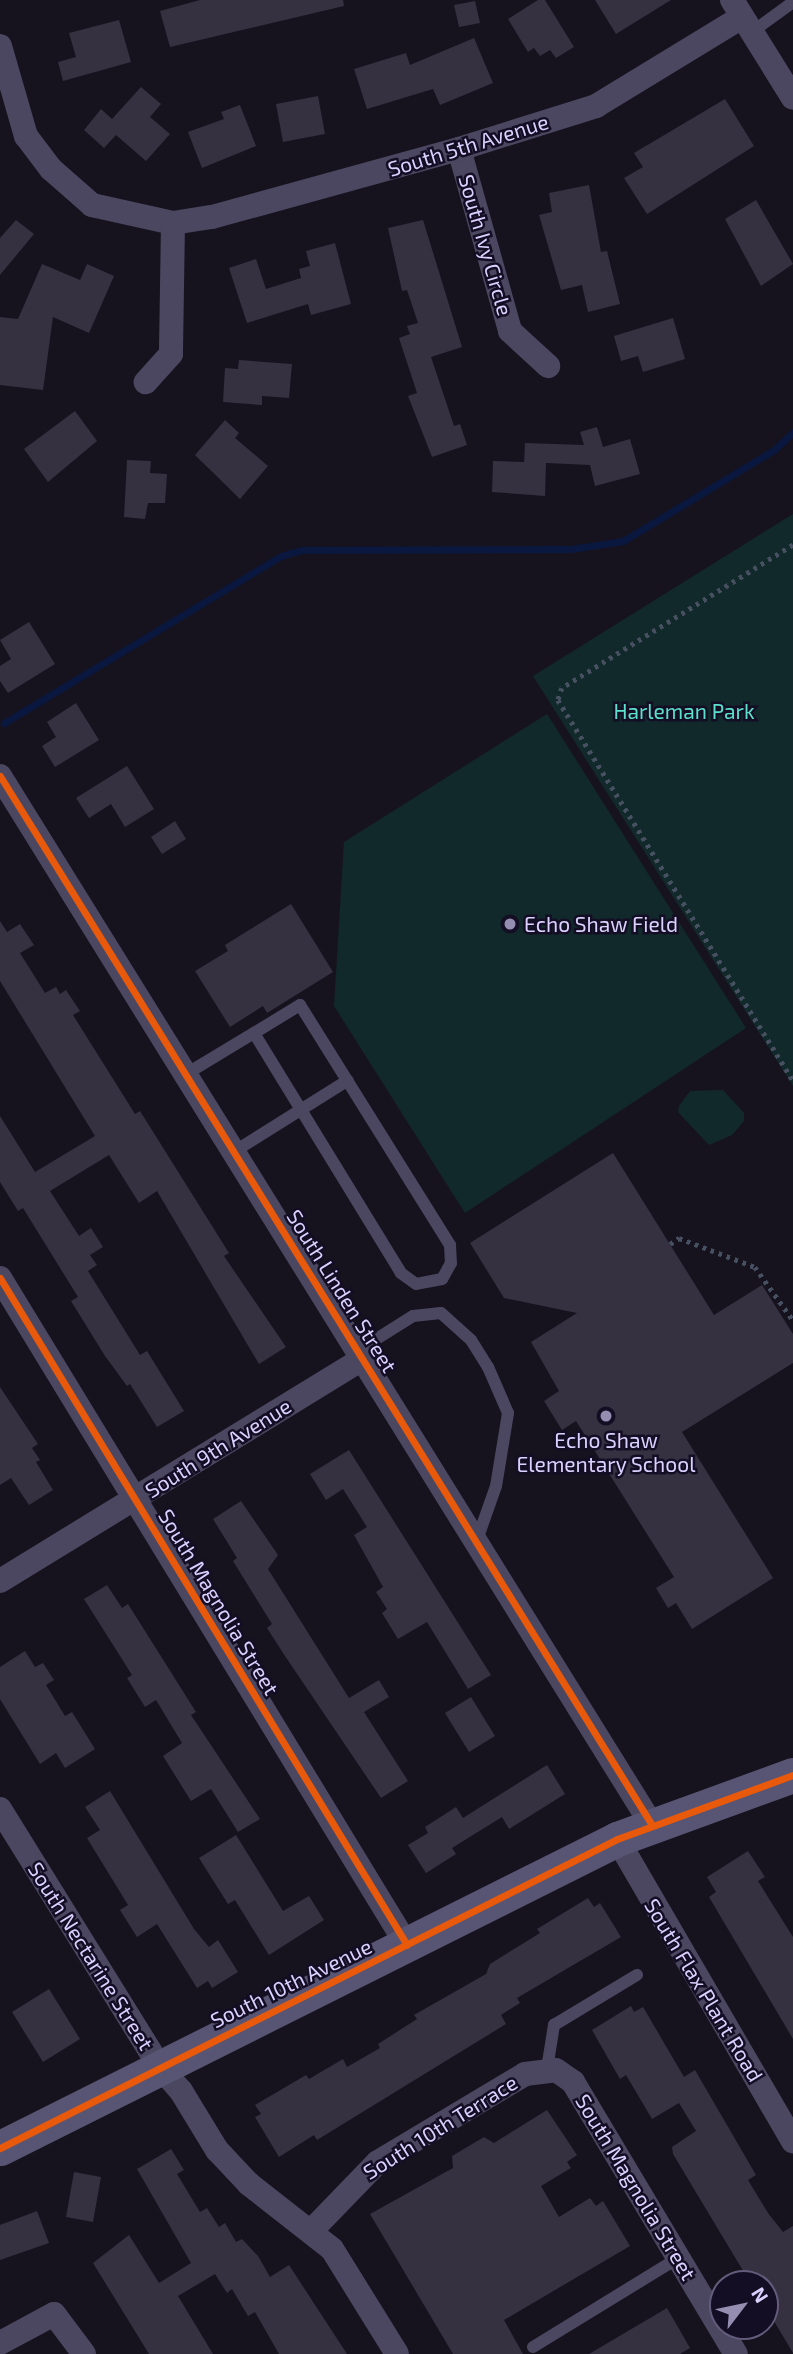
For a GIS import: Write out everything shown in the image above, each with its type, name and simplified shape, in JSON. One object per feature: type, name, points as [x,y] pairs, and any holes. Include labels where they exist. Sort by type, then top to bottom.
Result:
[{"type":"main road","name":"South 10th Avenue","points":[[0,2148],[617,1839],[793,1775]]},
{"type":"street","points":[[742,16],[793,98]]},
{"type":"street","name":"South 5th Avenue","points":[[173,223],[212,217],[459,149],[596,106],[742,16]]},
{"type":"street","points":[[0,46],[26,136],[51,169],[92,205],[173,223],[171,354],[146,382]]},
{"type":"street","name":"South Ivy Circle","points":[[459,149],[510,331],[548,366]]},
{"type":"street","name":"South Linden Street","points":[[0,776],[652,1825]]},
{"type":"street","name":"South Magnolia Street","points":[[0,1278],[407,1945]]},
{"type":"street","name":"South 9th Avenue","points":[[0,1581],[136,1498],[361,1354]]},
{"type":"street","name":"South Nectarine Street","points":[[0,1809],[160,2067],[227,2163],[313,2229],[339,2257],[397,2354]]},
{"type":"street","name":"South Flax Plant Road","points":[[617,1839],[793,2141]]},
{"type":"street","name":"South Magnolia Street","points":[[547,2068],[573,2082],[736,2354]]},
{"type":"street","name":"South 10th Terrace","points":[[313,2229],[378,2162],[525,2074],[547,2068]]},
{"type":"street","points":[[0,2343],[54,2314],[83,2354]]},
{"type":"lane","points":[[742,16],[793,2]]},
{"type":"lane","points":[[186,1074],[300,1005],[450,1245],[452,1263],[442,1279],[416,1284],[401,1273],[254,1033]]},
{"type":"lane","points":[[234,1151],[348,1080]]},
{"type":"lane","points":[[361,1354],[413,1317],[441,1313],[471,1340],[488,1367],[508,1413],[496,1486],[477,1540]]},
{"type":"lane","points":[[547,2068],[549,2035],[554,2025],[637,1975]]},
{"type":"lane","points":[[533,2347],[678,2258]]},
{"type":"path","points":[[793,545],[562,688],[558,699],[793,1080]]},
{"type":"path","points":[[670,1244],[679,1238],[755,1267],[793,1320]]},
{"type":"green space","name":"Harleman Park","points":[[793,514],[793,1086],[533,676]]},
{"type":"green space","name":"Echo Shaw Field","points":[[547,714],[746,1028],[465,1213],[334,1006],[344,842]]},
{"type":"green space","points":[[723,1090],[744,1113],[744,1121],[732,1135],[709,1145],[678,1112],[679,1106],[690,1091]]},
{"type":"building","points":[[200,0],[343,0],[344,6],[170,47],[160,11]]},
{"type":"building","points":[[538,0],[545,0],[574,47],[556,58],[550,50],[540,56],[534,48],[528,52],[508,19]]},
{"type":"building","points":[[595,0],[671,0],[616,34]]},
{"type":"building","points":[[475,1],[480,23],[459,27],[454,5]]},
{"type":"building","points":[[119,20],[131,62],[63,81],[58,62],[76,57],[69,33]]},
{"type":"building","points":[[474,38],[493,83],[440,105],[433,89],[367,109],[354,69],[406,53],[410,65]]},
{"type":"building","points":[[141,87],[161,104],[150,117],[170,134],[146,161],[116,135],[104,148],[84,130],[101,109],[112,119]]},
{"type":"building","points":[[318,96],[325,134],[283,142],[276,104]]},
{"type":"building","points":[[725,99],[754,146],[647,214],[624,178],[643,167],[634,153]]},
{"type":"building","points":[[240,105],[256,146],[202,168],[188,132],[224,119],[221,112]]},
{"type":"building","points":[[589,185],[601,252],[607,251],[620,304],[588,312],[582,285],[561,290],[539,215],[552,212],[549,193]]},
{"type":"building","points":[[756,200],[793,264],[761,286],[725,219]]},
{"type":"building","points":[[16,220],[34,234],[0,275],[0,238]]},
{"type":"building","points":[[423,220],[462,347],[431,357],[454,426],[460,424],[467,445],[432,457],[408,396],[417,393],[399,338],[410,334],[407,326],[418,323],[407,290],[402,291],[388,228]]},
{"type":"building","points":[[335,243],[351,304],[311,315],[308,304],[247,323],[229,268],[256,259],[266,289],[301,278],[299,269],[310,266],[306,251]]},
{"type":"building","points":[[42,264],[80,280],[87,264],[114,276],[89,333],[53,317],[43,390],[0,385],[0,317],[18,319]]},
{"type":"building","points":[[673,318],[685,359],[643,372],[638,356],[621,361],[614,336]]},
{"type":"building","points":[[239,360],[292,364],[289,398],[262,396],[262,405],[223,402],[225,368],[238,369]]},
{"type":"building","points":[[75,411],[97,441],[48,482],[24,449]]},
{"type":"building","points":[[225,420],[239,433],[235,438],[268,466],[240,499],[195,455]]},
{"type":"building","points":[[597,427],[603,447],[630,439],[640,474],[595,486],[590,465],[546,463],[545,496],[492,492],[493,461],[524,462],[525,443],[584,445],[580,432]]},
{"type":"building","points":[[127,460],[151,461],[150,473],[167,474],[165,503],[148,503],[145,519],[124,517]]},
{"type":"building","points":[[29,622],[55,664],[8,693],[0,681],[0,666],[11,659],[0,640]]},
{"type":"building","points":[[76,703],[99,740],[55,767],[42,746],[56,737],[47,722]]},
{"type":"building","points":[[127,766],[154,809],[125,827],[111,804],[89,818],[76,798]]},
{"type":"building","points":[[175,821],[186,839],[162,854],[151,837]]},
{"type":"building","points":[[291,904],[333,972],[267,1013],[263,1006],[230,1027],[195,971],[228,951],[225,945]]},
{"type":"building","points":[[0,921],[7,932],[20,924],[34,945],[20,953],[45,993],[56,987],[60,994],[66,990],[80,1011],[73,1015],[135,1114],[140,1111],[229,1253],[224,1256],[286,1347],[259,1364],[157,1191],[139,1203],[109,1155],[50,1191],[79,1236],[91,1228],[103,1247],[90,1255],[97,1265],[88,1271],[140,1355],[147,1351],[184,1411],[157,1427],[130,1384],[127,1386],[105,1356],[71,1301],[78,1297],[23,1208],[18,1211],[0,1182],[0,1116],[35,1172],[95,1136],[0,981]]},
{"type":"building","points":[[613,1153],[714,1315],[762,1285],[793,1334],[793,1363],[682,1432],[773,1578],[692,1629],[676,1603],[668,1608],[656,1588],[674,1577],[576,1421],[562,1430],[544,1401],[559,1391],[531,1342],[577,1313],[504,1298],[470,1243]]},
{"type":"building","points":[[0,1387],[38,1444],[32,1448],[40,1460],[36,1462],[53,1490],[29,1505],[11,1478],[0,1485]]},
{"type":"building","points":[[349,1450],[491,1675],[468,1689],[427,1622],[398,1639],[382,1613],[387,1609],[376,1592],[383,1587],[354,1535],[367,1527],[343,1489],[326,1500],[310,1474]]},
{"type":"building","points":[[241,1501],[278,1555],[268,1569],[349,1698],[379,1680],[389,1697],[364,1712],[408,1781],[381,1798],[267,1628],[272,1624],[233,1561],[237,1558],[213,1519]]},
{"type":"building","points":[[107,1585],[122,1608],[128,1604],[196,1712],[191,1715],[260,1819],[238,1832],[211,1789],[191,1801],[163,1756],[182,1743],[156,1700],[145,1707],[127,1678],[132,1675],[84,1599]]},
{"type":"building","points":[[25,1651],[35,1667],[43,1663],[54,1680],[46,1685],[65,1716],[72,1712],[95,1749],[65,1768],[56,1753],[40,1764],[0,1699],[0,1667]]},
{"type":"building","points":[[471,1697],[495,1736],[469,1752],[445,1713]]},
{"type":"building","points":[[547,1765],[565,1794],[509,1829],[502,1817],[452,1848],[456,1854],[426,1873],[408,1845],[428,1833],[425,1827],[456,1807],[463,1818]]},
{"type":"building","points":[[110,1791],[194,1929],[209,1947],[218,1940],[238,1972],[212,1988],[208,1981],[197,1988],[157,1924],[137,1937],[120,1910],[128,1905],[87,1838],[100,1830],[85,1807]]},
{"type":"building","points":[[236,1835],[283,1911],[309,1896],[324,1920],[269,1955],[235,1900],[228,1904],[199,1858]]},
{"type":"building","points":[[748,1851],[765,1877],[758,1881],[793,1937],[793,2039],[709,1897],[716,1892],[707,1877]]},
{"type":"building","points":[[588,1898],[594,1907],[600,1903],[621,1937],[517,1998],[520,2003],[501,2015],[506,2024],[317,2140],[314,2135],[279,2157],[255,2117],[261,2114],[255,2105],[306,2075],[309,2079],[343,2059],[347,2067],[380,2048],[378,2044],[417,2019],[414,2015],[486,1974],[490,1964],[540,1933],[537,1929]]},
{"type":"building","points":[[49,1989],[80,2039],[43,2062],[12,2012]]},
{"type":"building","points":[[631,2006],[634,2012],[643,2007],[684,2077],[695,2070],[756,2175],[748,2180],[768,2213],[783,2232],[793,2226],[793,2353],[779,2330],[779,2270],[743,2270],[673,2154],[672,2147],[696,2131],[679,2103],[652,2119],[626,2075],[620,2079],[592,2030]]},
{"type":"building","points":[[547,2110],[577,2155],[567,2162],[571,2168],[541,2186],[559,2217],[590,2198],[596,2206],[603,2201],[630,2246],[504,2320],[523,2354],[453,2354],[370,2214],[453,2168],[452,2156],[484,2137],[494,2143]]},
{"type":"building","points":[[171,2149],[184,2170],[177,2174],[200,2212],[207,2208],[219,2227],[225,2223],[236,2242],[242,2239],[258,2256],[270,2277],[289,2265],[347,2354],[279,2354],[255,2312],[248,2316],[232,2289],[227,2293],[215,2274],[178,2296],[213,2354],[149,2354],[93,2263],[129,2235],[159,2283],[191,2263],[137,2169]]},
{"type":"building","points":[[74,2172],[101,2177],[93,2222],[66,2217]]},
{"type":"building","points":[[37,2211],[49,2243],[0,2260],[0,2225]]},
{"type":"building","points":[[667,2308],[690,2348],[680,2354],[589,2354]]},
{"type":"waterway","points":[[4,723],[281,556],[302,550],[571,549],[623,541],[774,450],[793,432]]},
{"type":"cycle path","points":[[0,776],[652,1825]]},
{"type":"cycle path","points":[[0,1278],[407,1945]]},
{"type":"cycle path","points":[[0,2148],[617,1839],[793,1775]]},
{"type":"place","name":"Echo Shaw Field","points":[[510,924]]},
{"type":"place","name":"Echo Shaw Elementary School","points":[[606,1416]]}]
